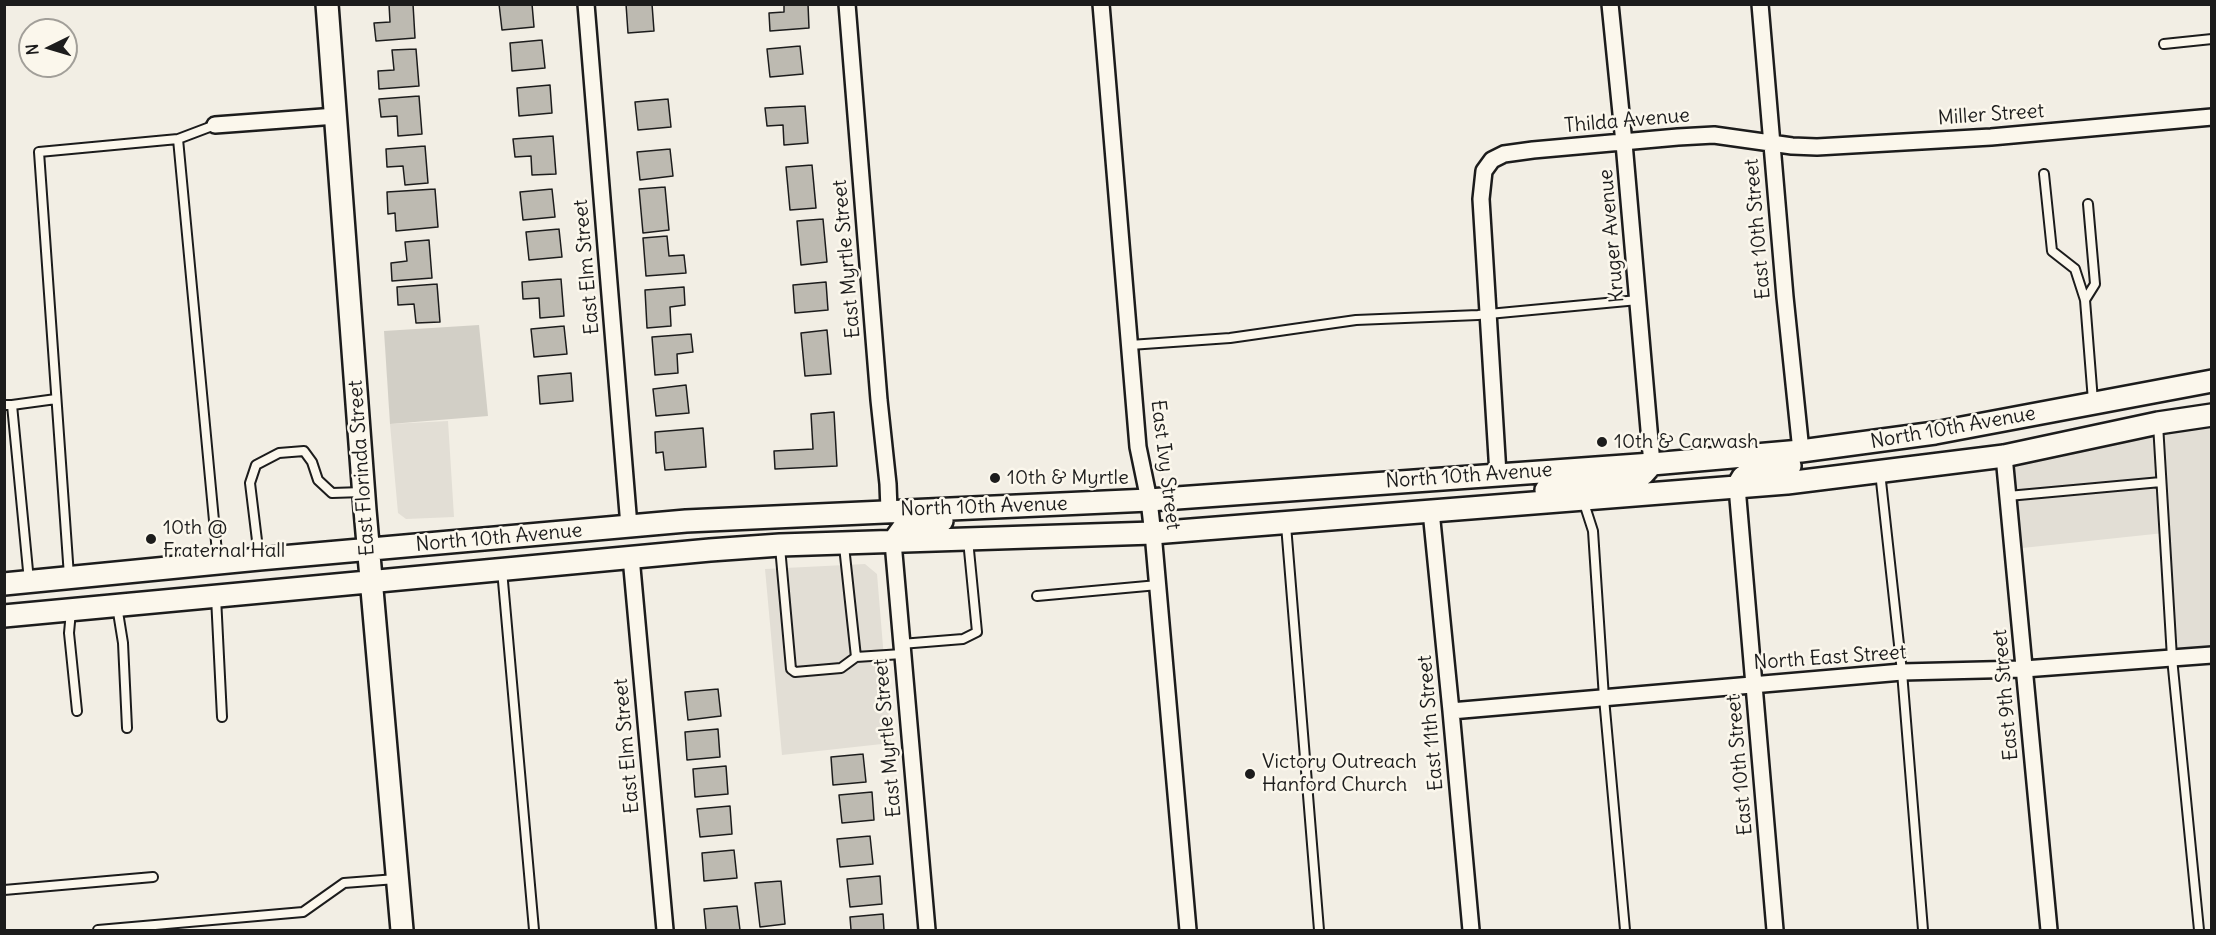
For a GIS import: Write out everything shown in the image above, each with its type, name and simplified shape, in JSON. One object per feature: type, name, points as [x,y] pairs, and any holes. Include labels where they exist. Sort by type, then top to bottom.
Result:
[{"type":"main road","name":"East Florinda Street","points":[[327,4],[371,582],[402,930]]},
{"type":"main road","name":"North 10th Avenue","points":[[4,584],[218,562],[717,519],[1149,500],[1801,451],[1894,439],[2211,381]]},
{"type":"main road","name":"North 10th Avenue","points":[[4,616],[710,550],[780,545],[1153,533],[1737,487],[2004,456],[2158,423],[2211,415]]},
{"type":"main road","points":[[1737,487],[1743,477],[1754,471],[1837,461],[1860,455],[1894,439]]},
{"type":"main road","points":[[1519,504],[1537,493],[1557,488],[1633,480],[1643,474],[1652,464]]},
{"type":"main road","points":[[893,542],[903,527],[913,524],[981,520],[1024,505]]},
{"type":"main road","points":[[710,550],[777,530],[873,525],[882,521],[889,510]]},
{"type":"street","name":"East Elm Street","points":[[586,4],[629,526]]},
{"type":"street","name":"East Myrtle Street","points":[[848,4],[889,510]]},
{"type":"street","name":"East Ivy Street","points":[[1101,4],[1138,447],[1153,533],[1188,930]]},
{"type":"street","name":"Kruger Avenue","points":[[1610,4],[1652,464]]},
{"type":"street","name":"East 10th Street","points":[[1760,4],[1785,297],[1801,451]]},
{"type":"street","points":[[215,125],[336,116]]},
{"type":"street","name":"Miller Street","points":[[1773,144],[1817,147],[1991,137],[2211,117]]},
{"type":"street","name":"Thilda Avenue","points":[[1488,313],[1481,199],[1481,184],[1487,164],[1504,154],[1678,136],[1714,135],[1773,144]]},
{"type":"street","points":[[1488,313],[1498,474]]},
{"type":"street","name":"East 9th Street","points":[[2004,456],[2049,930]]},
{"type":"street","name":"East 10th Street","points":[[1737,487],[1775,930]]},
{"type":"street","name":"East 11th Street","points":[[1431,511],[1471,930]]},
{"type":"street","name":"East Myrtle Street","points":[[893,542],[927,930]]},
{"type":"street","name":"East Elm Street","points":[[631,557],[665,930]]},
{"type":"street","name":"North East Street","points":[[1451,711],[1902,672],[2024,669],[2211,655]]},
{"type":"lane","points":[[2164,44],[2211,39]]},
{"type":"lane","points":[[69,578],[39,152],[178,139],[215,125]]},
{"type":"lane","points":[[178,139],[218,562]]},
{"type":"lane","points":[[2044,174],[2052,251],[2075,269],[2085,300],[2093,402]]},
{"type":"lane","points":[[2085,300],[2095,284],[2088,204]]},
{"type":"lane","points":[[1130,345],[1230,338],[1356,320],[1488,313],[1638,300]]},
{"type":"lane","points":[[29,581],[8,405],[57,399]]},
{"type":"lane","points":[[2158,423],[2172,658],[2199,930]]},
{"type":"lane","points":[[259,559],[250,483],[256,465],[279,453],[304,451],[312,462],[318,480],[332,493],[364,492]]},
{"type":"lane","points":[[1880,472],[1902,672],[1923,930]]},
{"type":"lane","points":[[2008,496],[2161,482]]},
{"type":"lane","points":[[1583,500],[1593,531],[1604,698],[1625,930]]},
{"type":"lane","points":[[1286,522],[1319,930]]},
{"type":"lane","points":[[780,545],[791,669],[795,672],[841,668],[856,657],[963,639],[977,632],[968,539]]},
{"type":"lane","points":[[843,543],[856,657]]},
{"type":"lane","points":[[501,568],[534,930]]},
{"type":"lane","points":[[1036,596],[1158,585]]},
{"type":"lane","points":[[216,595],[222,717]]},
{"type":"lane","points":[[117,605],[123,643],[128,729]]},
{"type":"lane","points":[[71,609],[69,633],[77,711]]},
{"type":"lane","points":[[4,890],[153,877]]},
{"type":"lane","points":[[98,930],[303,912],[344,883],[398,879]]},
{"type":"shaded area","points":[[479,325],[488,416],[390,424],[384,331]]},
{"type":"shaded area","points":[[2211,415],[2211,655],[2172,658],[2164,533],[2013,549],[2004,456]]},
{"type":"shaded area","points":[[448,421],[454,517],[406,519],[398,513],[390,424]]},
{"type":"shaded area","points":[[865,564],[877,574],[891,743],[782,755],[765,569]]},
{"type":"building","points":[[389,4],[413,4],[415,38],[376,41],[374,23],[390,22]]},
{"type":"building","points":[[499,4],[532,4],[534,27],[502,30]]},
{"type":"building","points":[[626,4],[652,4],[654,31],[628,33]]},
{"type":"building","points":[[784,4],[808,4],[809,28],[770,31],[769,13],[784,12]]},
{"type":"building","points":[[542,40],[545,68],[512,71],[510,43]]},
{"type":"building","points":[[800,46],[803,74],[770,77],[767,49]]},
{"type":"building","points":[[416,49],[419,86],[379,89],[378,71],[394,70],[392,50]]},
{"type":"building","points":[[550,85],[552,113],[519,116],[517,88]]},
{"type":"building","points":[[419,96],[422,134],[398,136],[397,116],[381,117],[379,99]]},
{"type":"building","points":[[668,99],[671,127],[638,130],[635,102]]},
{"type":"building","points":[[805,106],[808,143],[784,145],[783,125],[767,126],[765,108]]},
{"type":"building","points":[[553,136],[556,174],[532,175],[531,156],[515,157],[513,139]]},
{"type":"building","points":[[425,146],[428,183],[405,185],[403,166],[387,167],[386,149]]},
{"type":"building","points":[[670,149],[673,176],[640,180],[637,152]]},
{"type":"building","points":[[812,165],[816,208],[790,210],[786,167]]},
{"type":"building","points":[[665,187],[669,230],[643,233],[639,189]]},
{"type":"building","points":[[435,189],[438,227],[396,231],[395,213],[388,214],[387,192]]},
{"type":"building","points":[[552,189],[555,217],[523,220],[520,192]]},
{"type":"building","points":[[823,219],[827,262],[801,265],[797,221]]},
{"type":"building","points":[[559,229],[562,257],[529,260],[526,232]]},
{"type":"building","points":[[667,236],[669,256],[684,255],[686,273],[646,276],[643,238]]},
{"type":"building","points":[[429,240],[432,278],[392,281],[391,263],[407,261],[405,242]]},
{"type":"building","points":[[561,279],[564,316],[540,318],[539,298],[523,299],[522,282]]},
{"type":"building","points":[[826,282],[828,310],[795,313],[793,285]]},
{"type":"building","points":[[437,284],[440,322],[416,323],[414,304],[398,305],[397,287]]},
{"type":"building","points":[[684,287],[685,305],[670,307],[671,326],[647,328],[645,290]]},
{"type":"building","points":[[564,326],[567,354],[534,357],[531,329]]},
{"type":"building","points":[[827,330],[831,374],[805,376],[801,333]]},
{"type":"building","points":[[691,334],[693,352],[677,354],[678,373],[655,375],[652,337]]},
{"type":"building","points":[[571,373],[573,401],[540,404],[538,376]]},
{"type":"building","points":[[686,385],[689,413],[656,416],[653,389]]},
{"type":"building","points":[[834,412],[837,466],[775,469],[774,451],[813,449],[811,414]]},
{"type":"building","points":[[703,428],[706,467],[665,470],[663,452],[656,453],[655,432]]},
{"type":"building","points":[[718,689],[721,716],[688,720],[685,692]]},
{"type":"building","points":[[718,729],[720,757],[687,760],[685,732]]},
{"type":"building","points":[[863,754],[866,782],[833,785],[831,757]]},
{"type":"building","points":[[726,766],[728,794],[695,797],[693,769]]},
{"type":"building","points":[[872,792],[874,820],[842,823],[839,795]]},
{"type":"building","points":[[730,806],[732,834],[700,837],[697,809]]},
{"type":"building","points":[[870,836],[873,864],[840,867],[837,839]]},
{"type":"building","points":[[734,850],[737,878],[704,881],[702,853]]},
{"type":"building","points":[[880,876],[882,904],[850,907],[847,879]]},
{"type":"building","points":[[781,881],[785,924],[760,927],[755,883]]},
{"type":"building","points":[[737,906],[740,930],[706,930],[704,909]]},
{"type":"building","points":[[883,914],[884,930],[851,930],[850,917]]},
{"type":"place","name":"10th & Carwash","points":[[1602,442]]},
{"type":"place","name":"10th & Myrtle","points":[[995,478]]},
{"type":"place","name":"10th @ Fraternal Hall","points":[[151,539]]},
{"type":"place","name":"Victory Outreach Hanford Church","points":[[1250,774]]}]
